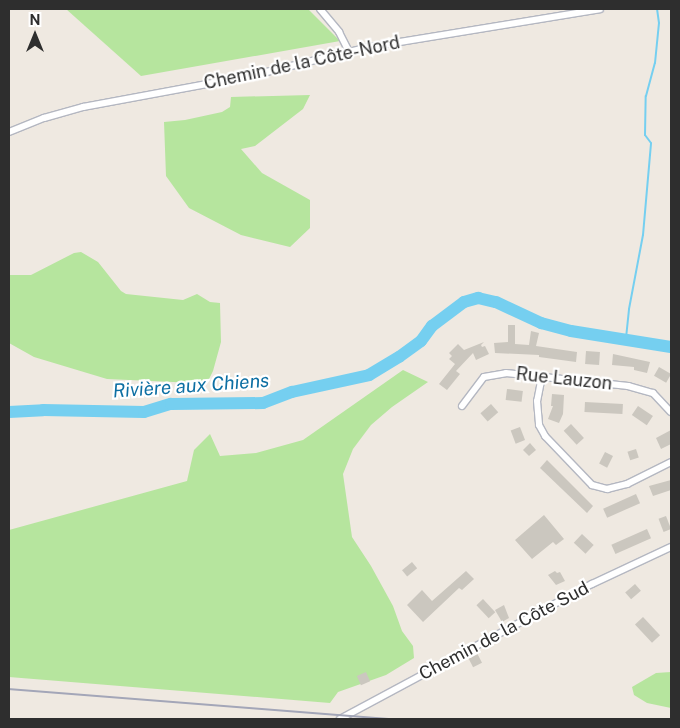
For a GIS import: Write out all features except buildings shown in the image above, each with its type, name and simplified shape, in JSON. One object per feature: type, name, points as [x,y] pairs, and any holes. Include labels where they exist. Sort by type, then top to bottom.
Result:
[{"type":"street","points":[[320,9],[339,32],[349,52]]},
{"type":"street","name":"Chemin de la Côte-Nord","points":[[9,132],[36,121],[84,107],[250,76],[378,45],[600,9]]},
{"type":"street","name":"Rue Lauzon","points":[[462,406],[484,377],[506,373],[628,386],[653,393],[671,412]]},
{"type":"street","points":[[542,376],[537,401],[539,425],[545,436],[592,485],[607,489],[628,484],[671,462]]},
{"type":"street","name":"Chemin de la Côte Sud","points":[[340,719],[592,584],[671,547]]},
{"type":"green space","points":[[66,9],[308,9],[340,41],[141,76]]},
{"type":"green space","points":[[310,95],[303,109],[255,146],[241,149],[262,173],[310,200],[310,228],[290,247],[241,235],[189,208],[166,176],[164,122],[185,120],[222,112],[230,107],[231,97]]},
{"type":"green space","points":[[81,252],[98,262],[121,291],[126,294],[183,300],[197,294],[210,302],[220,303],[221,342],[213,371],[208,381],[195,383],[107,379],[34,357],[9,343],[9,275],[31,275],[74,253]]},
{"type":"green space","points":[[403,370],[428,382],[392,407],[371,425],[353,449],[343,474],[352,537],[371,566],[393,606],[402,631],[413,646],[414,658],[386,675],[338,692],[330,703],[9,677],[9,530],[187,481],[194,450],[210,434],[220,456],[256,453],[303,440]]},
{"type":"green space","points":[[671,672],[671,708],[647,703],[634,695],[632,687],[656,673]]},
{"type":"waterway","points":[[626,338],[629,309],[643,235],[651,143],[645,135],[646,96],[655,63],[659,23],[657,9]]},
{"type":"waterway","name":"Rivière aux Chiens","points":[[9,412],[43,410],[144,412],[171,404],[263,403],[292,392],[369,375],[421,341],[432,326],[464,302],[478,298],[496,302],[541,323],[571,331],[671,347]]},
{"type":"railway","points":[[9,689],[391,719]]}]
